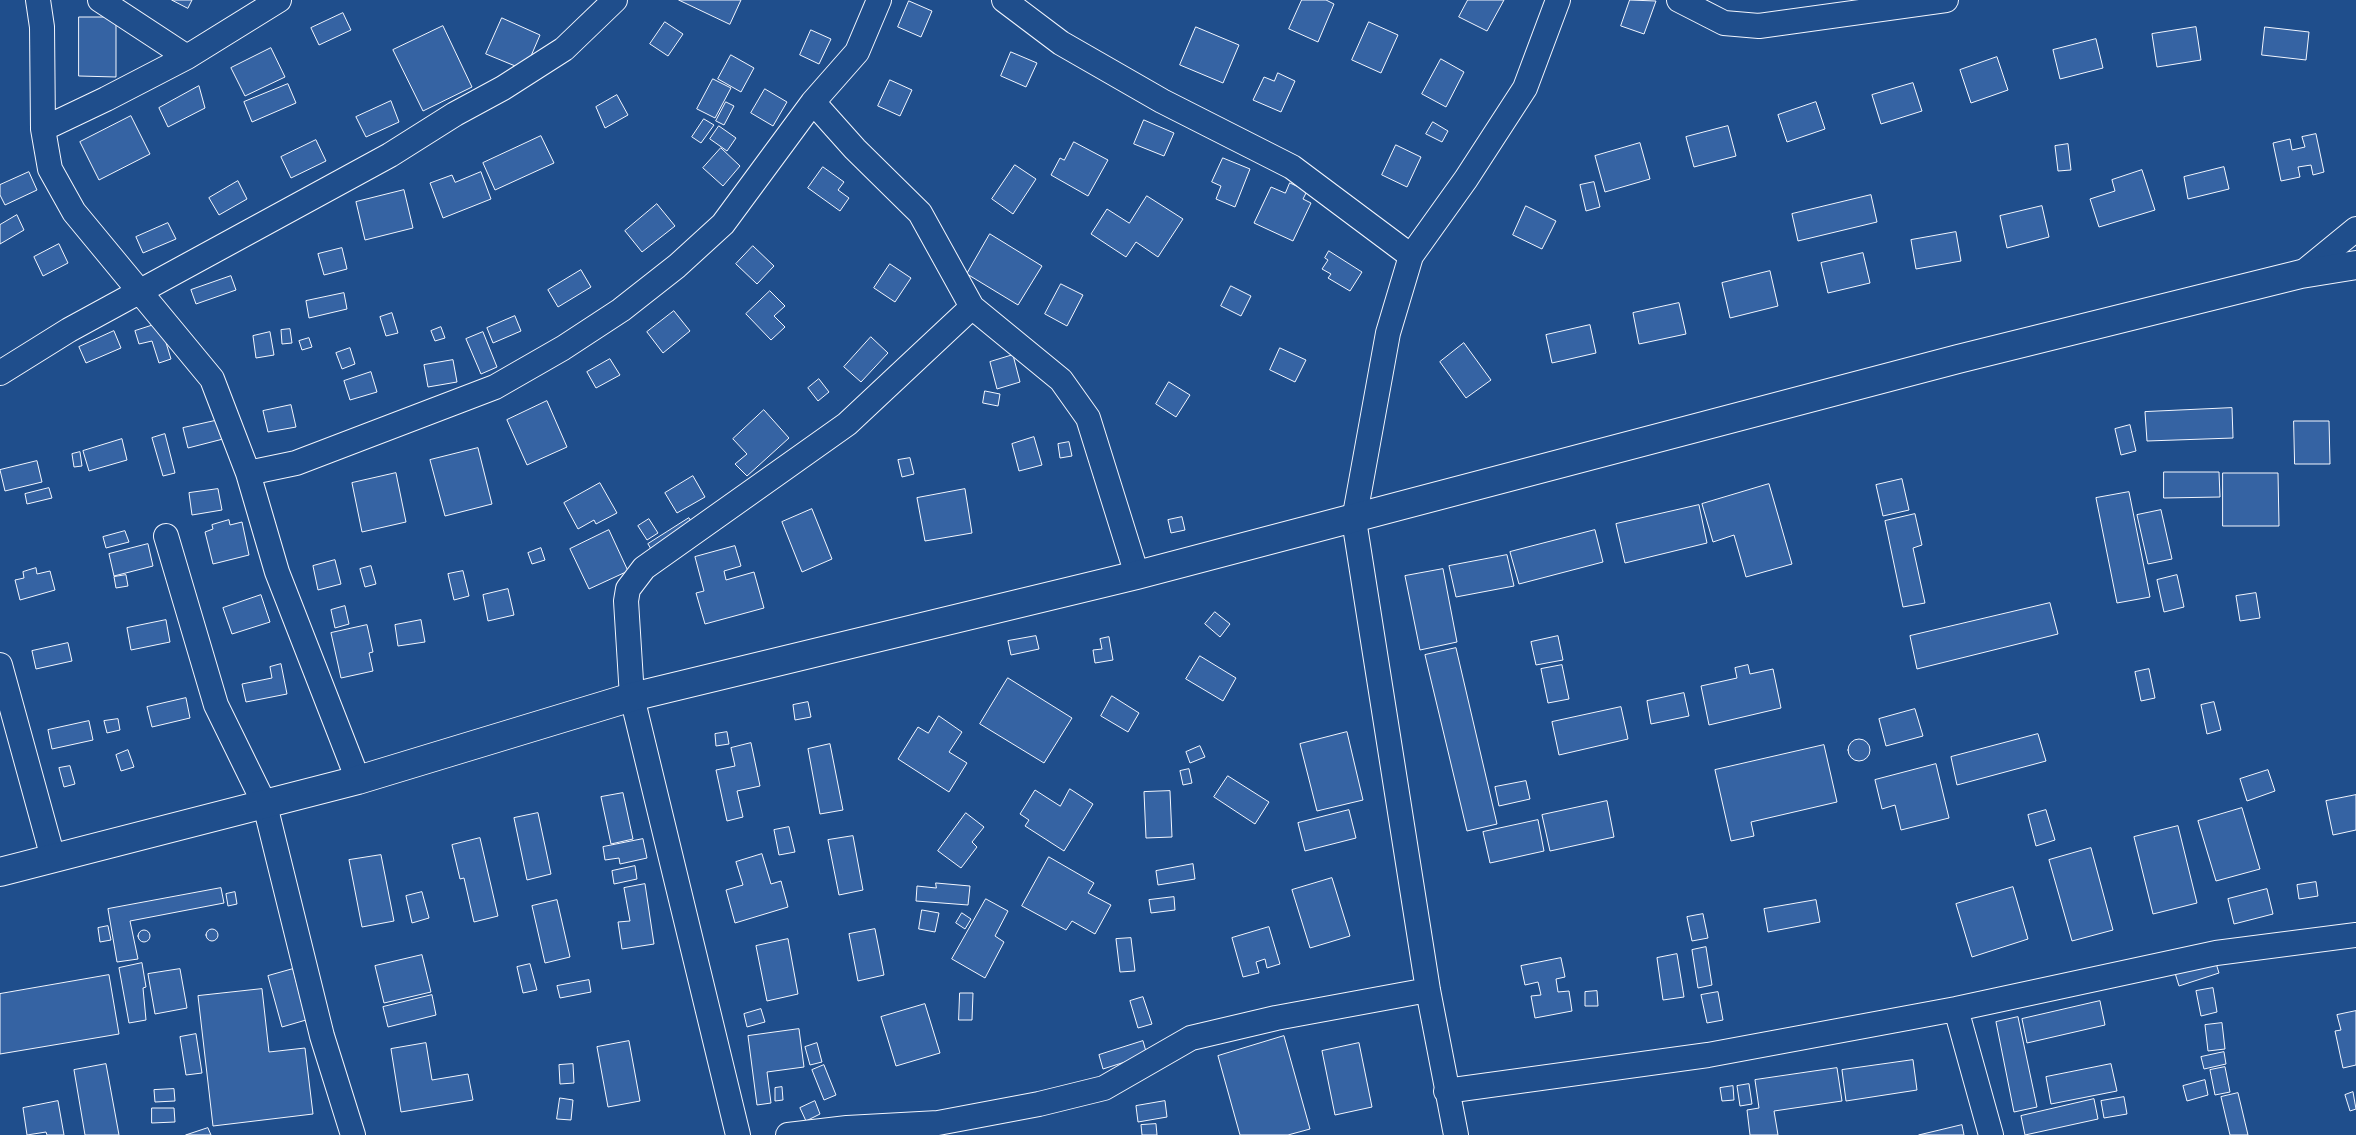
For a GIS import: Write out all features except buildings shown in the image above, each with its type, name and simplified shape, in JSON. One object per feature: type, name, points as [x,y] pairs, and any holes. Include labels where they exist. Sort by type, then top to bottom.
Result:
[{"type":"main road","points":[[0,872],[358,780],[632,697],[1138,575],[1354,520],[1958,359],[2302,274],[2356,265]]},
{"type":"street","points":[[38,0],[42,27],[42,129],[50,168],[74,212],[212,379],[248,473],[277,572],[358,780]]},
{"type":"street","points":[[100,0],[187,57]]},
{"type":"street","points":[[42,129],[106,99],[187,57],[279,0]]},
{"type":"street","points":[[0,373],[44,344],[390,155],[455,114],[503,88],[564,49],[614,0]]},
{"type":"street","points":[[248,473],[296,463],[495,387],[563,348],[621,310],[677,266],[723,224],[813,102],[857,52],[879,0]]},
{"type":"street","points":[[1004,0],[1061,43],[1162,101],[1292,167],[1410,256]]},
{"type":"street","points":[[1456,1135],[1428,990],[1354,520],[1388,333],[1410,256],[1466,179],[1525,88],[1558,0]]},
{"type":"street","points":[[1679,0],[1724,23],[1759,26],[1946,0]]},
{"type":"street","points":[[813,102],[855,149],[920,213],[972,307],[1061,380],[1088,418],[1138,575]]},
{"type":"street","points":[[2302,274],[2356,229]]},
{"type":"street","points":[[738,1135],[632,697],[626,601],[628,589],[632,580],[644,568],[847,424],[972,307]]},
{"type":"street","points":[[166,536],[216,705],[265,805],[322,1036],[353,1135]]},
{"type":"street","points":[[0,666],[52,858]]},
{"type":"street","points":[[1446,1091],[1708,1055],[1956,1010],[2216,953],[2356,936]]},
{"type":"street","points":[[788,1135],[847,1128],[938,1124],[1039,1104],[1104,1088],[1191,1038],[1276,1018],[1428,990]]},
{"type":"street","points":[[1956,1010],[1991,1135]]}]
